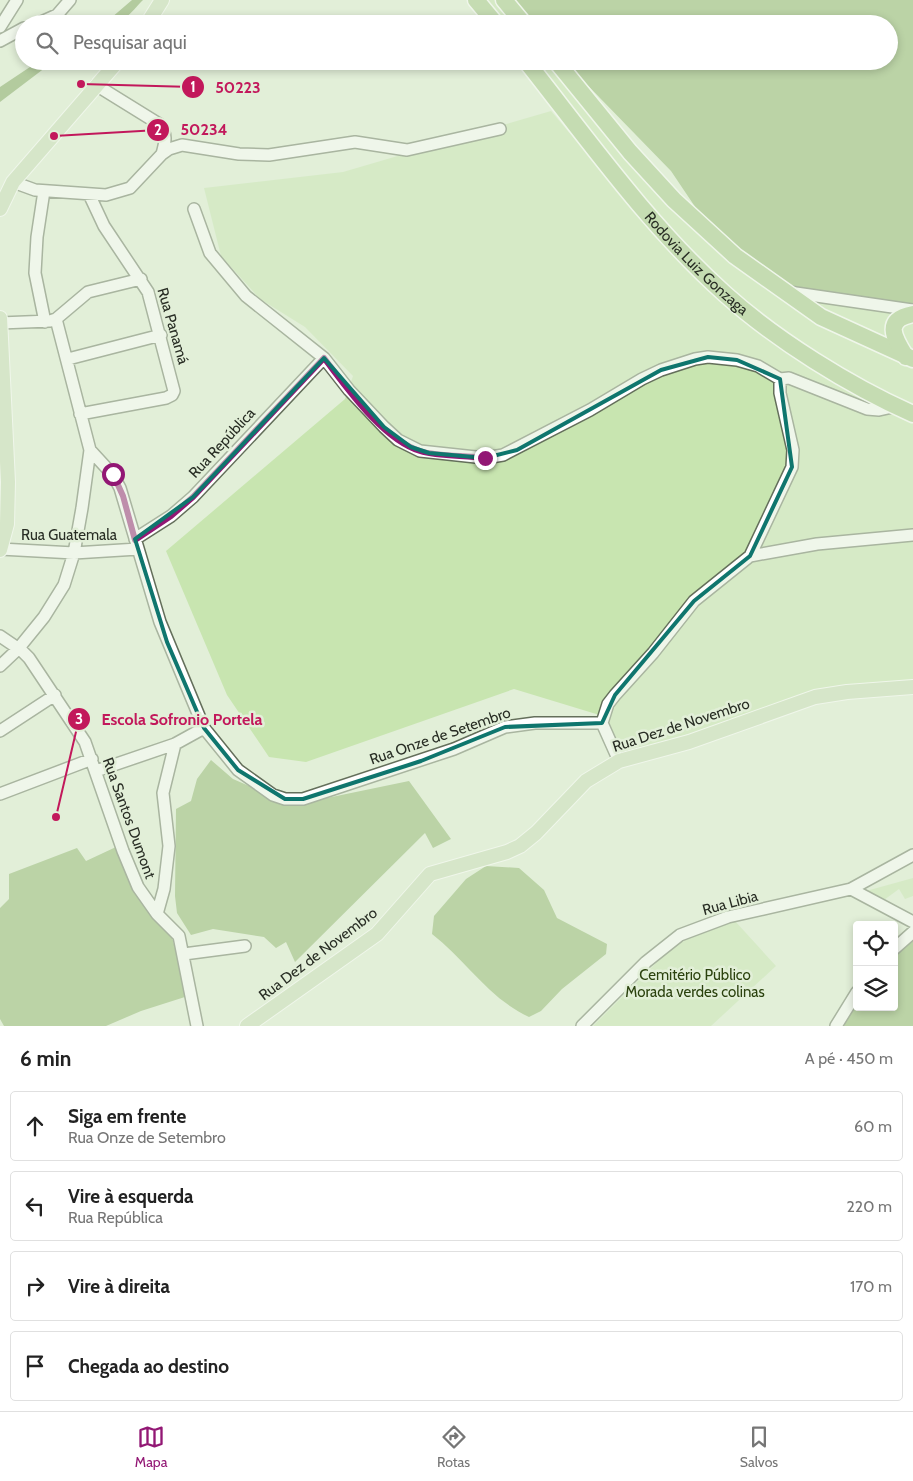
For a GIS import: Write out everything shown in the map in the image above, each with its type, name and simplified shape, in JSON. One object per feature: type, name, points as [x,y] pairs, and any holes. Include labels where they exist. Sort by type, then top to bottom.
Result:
[{"type":"highway","points":[[476,0],[488,15]]},
{"type":"highway","points":[[504,0],[516,15]]},
{"type":"highway","name":"Rodovia Luiz Gonzaga","points":[[533,70],[625,187],[699,269],[726,295],[778,335],[866,391],[913,414]]},
{"type":"highway","name":"Rodovia Luiz Gonzaga","points":[[563,70],[630,152],[674,200],[735,256],[826,320],[910,358]]},
{"type":"highway","points":[[910,358],[894,336],[893,329],[899,319],[913,314]]},
{"type":"main road","points":[[153,15],[162,0]]},
{"type":"main road","points":[[0,209],[13,182],[110,70]]},
{"type":"main road","points":[[0,318],[8,482],[7,524],[0,550]]},
{"type":"main road","name":"Rua Dez de Novembro","points":[[248,1026],[377,934],[430,874],[507,852],[520,846],[536,833],[570,795],[586,781],[619,761],[689,742],[815,697],[847,692],[913,687]]},
{"type":"street","points":[[0,27],[17,0]]},
{"type":"street","points":[[57,15],[70,0]]},
{"type":"street","points":[[0,41],[15,33]]},
{"type":"street","points":[[96,85],[160,124],[166,139],[162,154]]},
{"type":"street","points":[[13,182],[44,192],[106,196],[124,192],[140,179],[162,154],[169,149],[182,145],[239,154],[281,155],[355,142],[407,150],[500,129]]},
{"type":"street","points":[[44,192],[37,237],[35,273],[44,322]]},
{"type":"street","name":"Rua Panamá","points":[[80,414],[166,398],[174,393],[161,334],[148,292],[104,226],[89,194]]},
{"type":"street","points":[[194,208],[210,253],[246,296],[324,358],[349,390],[384,427],[410,447],[429,453],[485,458],[503,455],[517,450],[634,383],[684,361],[708,357],[737,360],[758,366],[780,378],[789,378],[867,409],[880,410],[897,406]]},
{"type":"street","points":[[0,323],[44,322],[56,319],[88,292],[141,279]]},
{"type":"street","points":[[784,291],[841,301],[913,310]]},
{"type":"street","points":[[0,666],[18,649],[56,600],[64,585],[74,553],[90,450],[68,359],[56,319]]},
{"type":"street","points":[[68,359],[161,334]]},
{"type":"street","name":"Rua República","points":[[136,544],[193,497],[324,358]]},
{"type":"street","points":[[619,761],[602,722],[608,704],[653,653],[694,601],[750,556],[792,467],[793,450],[780,393],[780,378]]},
{"type":"street","name":"Rua Onze de Setembro","points":[[90,450],[117,482],[167,642],[204,728],[238,770],[273,795],[294,800],[303,799],[454,750],[505,727],[535,723],[602,722]]},
{"type":"street","points":[[750,556],[816,544],[913,535]]},
{"type":"street","name":"Rua Guatemala","points":[[0,550],[74,553],[136,544]]},
{"type":"street","name":"Rua Santos Dumont","points":[[0,636],[28,658],[78,728],[92,759],[130,872],[157,914],[178,936],[184,954],[197,1026]]},
{"type":"street","points":[[0,731],[55,695]]},
{"type":"street","points":[[96,771],[174,744],[204,728]]},
{"type":"street","points":[[157,914],[164,889],[169,846],[163,793],[174,744]]},
{"type":"street","points":[[0,794],[92,759]]},
{"type":"street","name":"Rua Libia","points":[[582,1026],[652,957],[680,934],[728,917],[851,889],[913,855]]},
{"type":"street","points":[[851,889],[913,922]]},
{"type":"street","points":[[898,945],[913,932]]},
{"type":"street","points":[[184,954],[245,946]]},
{"type":"street","points":[[836,1026],[853,998]]},
{"type":"highlighted area","points":[[708,357],[737,360],[780,379],[792,467],[750,556],[694,601],[615,695],[602,723],[505,727],[421,761],[303,799],[285,799],[238,770],[204,728],[167,642],[135,539],[193,497],[324,358],[384,427],[411,447],[429,453],[485,458],[517,450],[661,370]]},
{"type":"green space","points":[[475,0],[504,0],[516,15],[488,15]]},
{"type":"green space","points":[[534,70],[561,70],[648,174],[817,318],[913,362],[913,415],[807,353],[703,269]]},
{"type":"green space","points":[[551,111],[667,248],[732,310],[798,360],[913,421],[913,682],[878,685],[621,755],[606,717],[514,689],[306,762],[269,757],[227,695],[166,551],[345,399],[353,376],[305,327],[260,299],[221,256],[204,188],[343,172]]},
{"type":"green space","points":[[792,293],[913,312],[901,316],[902,354]]},
{"type":"green space","points":[[913,316],[913,356],[894,331]]},
{"type":"green space","points":[[913,878],[913,896],[905,899],[899,889],[884,900],[866,891]]},
{"type":"green space","name":"Cemitério Público Morada verdes colinas","points":[[735,921],[776,966],[711,1026],[593,1026],[676,943]]},
{"type":"shaded area","points":[[132,0],[143,0],[129,15],[114,15]]},
{"type":"shaded area","points":[[507,0],[913,0],[913,304],[784,290],[708,226],[671,171],[573,70],[898,70],[898,15],[520,15]]},
{"type":"shaded area","points":[[26,70],[42,70],[0,102],[0,87]]},
{"type":"shaded area","points":[[211,760],[233,779],[293,805],[409,781],[451,839],[433,848],[425,833],[295,962],[286,942],[276,948],[264,937],[213,929],[191,935],[177,913],[175,896],[176,809],[191,801],[197,779]]},
{"type":"shaded area","points":[[116,847],[141,901],[172,937],[188,996],[141,1011],[106,1026],[4,1026],[0,1019],[0,908],[9,899],[9,874],[77,848],[86,861]]},
{"type":"shaded area","points":[[486,866],[519,868],[544,890],[557,918],[607,944],[606,954],[562,989],[541,1011],[529,1017],[501,1000],[432,934],[434,916],[466,879]]},
{"type":"shaded area","points":[[913,941],[913,1026],[844,1026],[848,1014],[853,1007],[853,1011],[898,1011],[898,954]]},
{"type":"place","name":"50223","points":[[81,84]]},
{"type":"place","name":"50234","points":[[54,136]]},
{"type":"place","name":"Escola Sofronio Portela","points":[[56,817]]},
{"type":"route","points":[[113,474],[123,496],[135,540],[171,516],[193,497],[282,400],[324,358],[349,390],[398,440],[410,447],[429,453],[485,458]]}]
